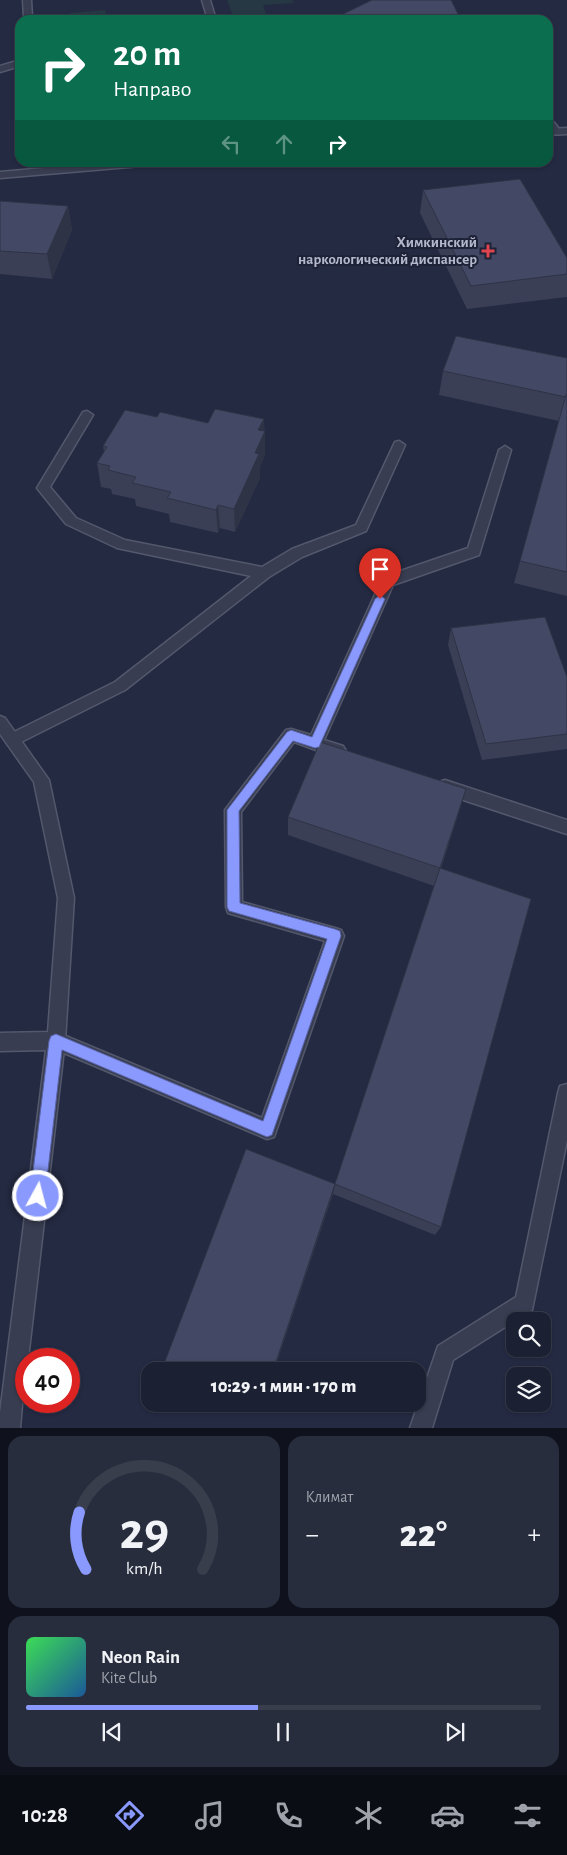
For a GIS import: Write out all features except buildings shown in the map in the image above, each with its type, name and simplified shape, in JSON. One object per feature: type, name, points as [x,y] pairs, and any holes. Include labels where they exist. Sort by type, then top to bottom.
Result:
[{"type":"street","points":[[27,0],[28,15]]},
{"type":"street","points":[[206,0],[210,15]]},
{"type":"street","points":[[0,69],[15,64]]},
{"type":"street","points":[[553,132],[567,131]]},
{"type":"street","points":[[0,175],[94,167]]},
{"type":"street","points":[[87,415],[42,488],[71,521],[122,544],[264,573]]},
{"type":"street","points":[[13,740],[120,686],[264,573],[297,552],[361,528],[399,445]]},
{"type":"street","points":[[315,743],[388,581],[474,551],[505,450]]},
{"type":"street","points":[[0,722],[41,780],[66,898],[56,1041],[9,1428]]},
{"type":"street","points":[[0,1042],[56,1041],[267,1130],[335,936],[234,907],[233,810],[291,735],[352,756]]},
{"type":"street","points":[[427,780],[567,827]]},
{"type":"street","points":[[421,1428],[445,1353],[525,1303],[567,1093]]},
{"type":"shaded area","points":[[227,0],[292,0],[294,3],[263,5],[266,15],[233,15]]},
{"type":"shaded area","points":[[105,10],[106,15],[70,15],[70,13]]},
{"type":"place","name":"Химкинский наркологический диспансер","points":[[488,251]]},
{"type":"route","points":[[38,1196],[56,1041],[267,1130],[335,936],[234,907],[233,810],[291,735],[315,743],[380,599]]}]
